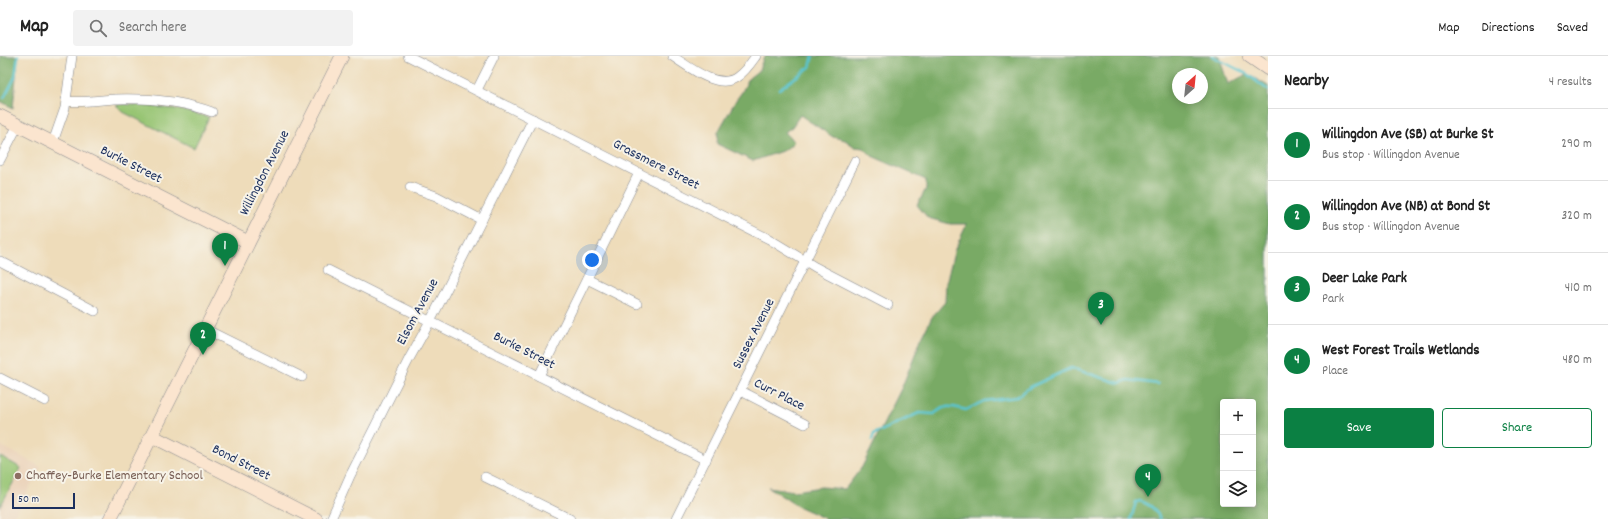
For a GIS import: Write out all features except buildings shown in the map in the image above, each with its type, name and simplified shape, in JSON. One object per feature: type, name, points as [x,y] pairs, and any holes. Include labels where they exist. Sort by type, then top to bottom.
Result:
[{"type":"main road","name":"Willingdon Avenue","points":[[110,519],[342,56]]},
{"type":"main road","points":[[1249,56],[1268,69]]},
{"type":"main road","name":"Burke Street","points":[[0,116],[248,242]]},
{"type":"main road","name":"Bond Street","points":[[152,436],[316,519]]},
{"type":"street","points":[[53,142],[66,101],[72,56]]},
{"type":"street","name":"Grassmere Street","points":[[408,56],[769,239],[815,267],[888,305]]},
{"type":"street","points":[[477,90],[494,56]]},
{"type":"street","points":[[672,56],[706,77],[715,80],[727,81],[739,76],[756,56]]},
{"type":"street","points":[[66,101],[77,102],[135,99],[176,103],[212,112]]},
{"type":"street","name":"Elsom Avenue","points":[[331,519],[354,469],[533,120]]},
{"type":"street","points":[[0,160],[18,125]]},
{"type":"street","name":"Sussex Avenue","points":[[676,519],[855,161]]},
{"type":"street","points":[[539,376],[639,173]]},
{"type":"street","points":[[410,188],[436,196],[482,220]]},
{"type":"street","points":[[0,261],[95,310]]},
{"type":"street","name":"Burke Street","points":[[328,270],[706,460]]},
{"type":"street","points":[[587,279],[637,304]]},
{"type":"street","points":[[205,329],[302,377]]},
{"type":"street","points":[[0,378],[45,401]]},
{"type":"street","name":"Curr Place","points":[[741,391],[805,424]]},
{"type":"street","points":[[485,477],[570,519]]},
{"type":"shaded area","name":"Chaffey-Burke Elementary School","points":[[0,445],[41,467],[12,519],[0,519]]},
{"type":"green space","points":[[0,56],[18,56],[13,108],[0,101]]},
{"type":"green space","points":[[766,56],[1219,56],[1228,84],[1247,74],[1268,86],[1268,519],[826,519],[797,506],[768,487],[794,491],[821,487],[845,489],[862,467],[902,387],[921,339],[932,317],[945,302],[946,283],[955,249],[967,224],[950,224],[928,218],[917,205],[926,189],[926,180],[872,156],[864,148],[855,147],[845,140],[833,137],[800,115],[792,127],[785,132],[794,142],[785,150],[753,161],[717,144],[718,132],[736,100],[749,78],[759,70],[763,59]]},
{"type":"green space","points":[[125,104],[176,109],[209,117],[194,148],[123,112],[116,105]]},
{"type":"green space","points":[[0,456],[21,468],[0,507]]},
{"type":"waterway","points":[[4,98],[15,77],[18,56]]},
{"type":"waterway","points":[[779,89],[810,67],[813,56]]},
{"type":"waterway","points":[[1212,56],[1247,74],[1268,90]]},
{"type":"waterway","points":[[872,440],[874,434],[919,413],[934,414],[946,407],[966,410],[984,401],[1017,397],[1030,387],[1071,368],[1119,383],[1128,380],[1158,384]]},
{"type":"waterway","points":[[1131,519],[1136,502],[1140,501],[1152,507],[1157,512],[1160,519]]},
{"type":"place","name":"Willingdon Ave (SB) at Burke St","points":[[225,266]]},
{"type":"place","name":"Deer Lake Park","points":[[1101,325]]},
{"type":"place","name":"Willingdon Ave (NB) at Bond St","points":[[203,355]]},
{"type":"place","name":"Chaffey-Burke Elementary School","points":[[18,476]]},
{"type":"place","name":"West Forest Trails Wetlands","points":[[1148,497]]}]
